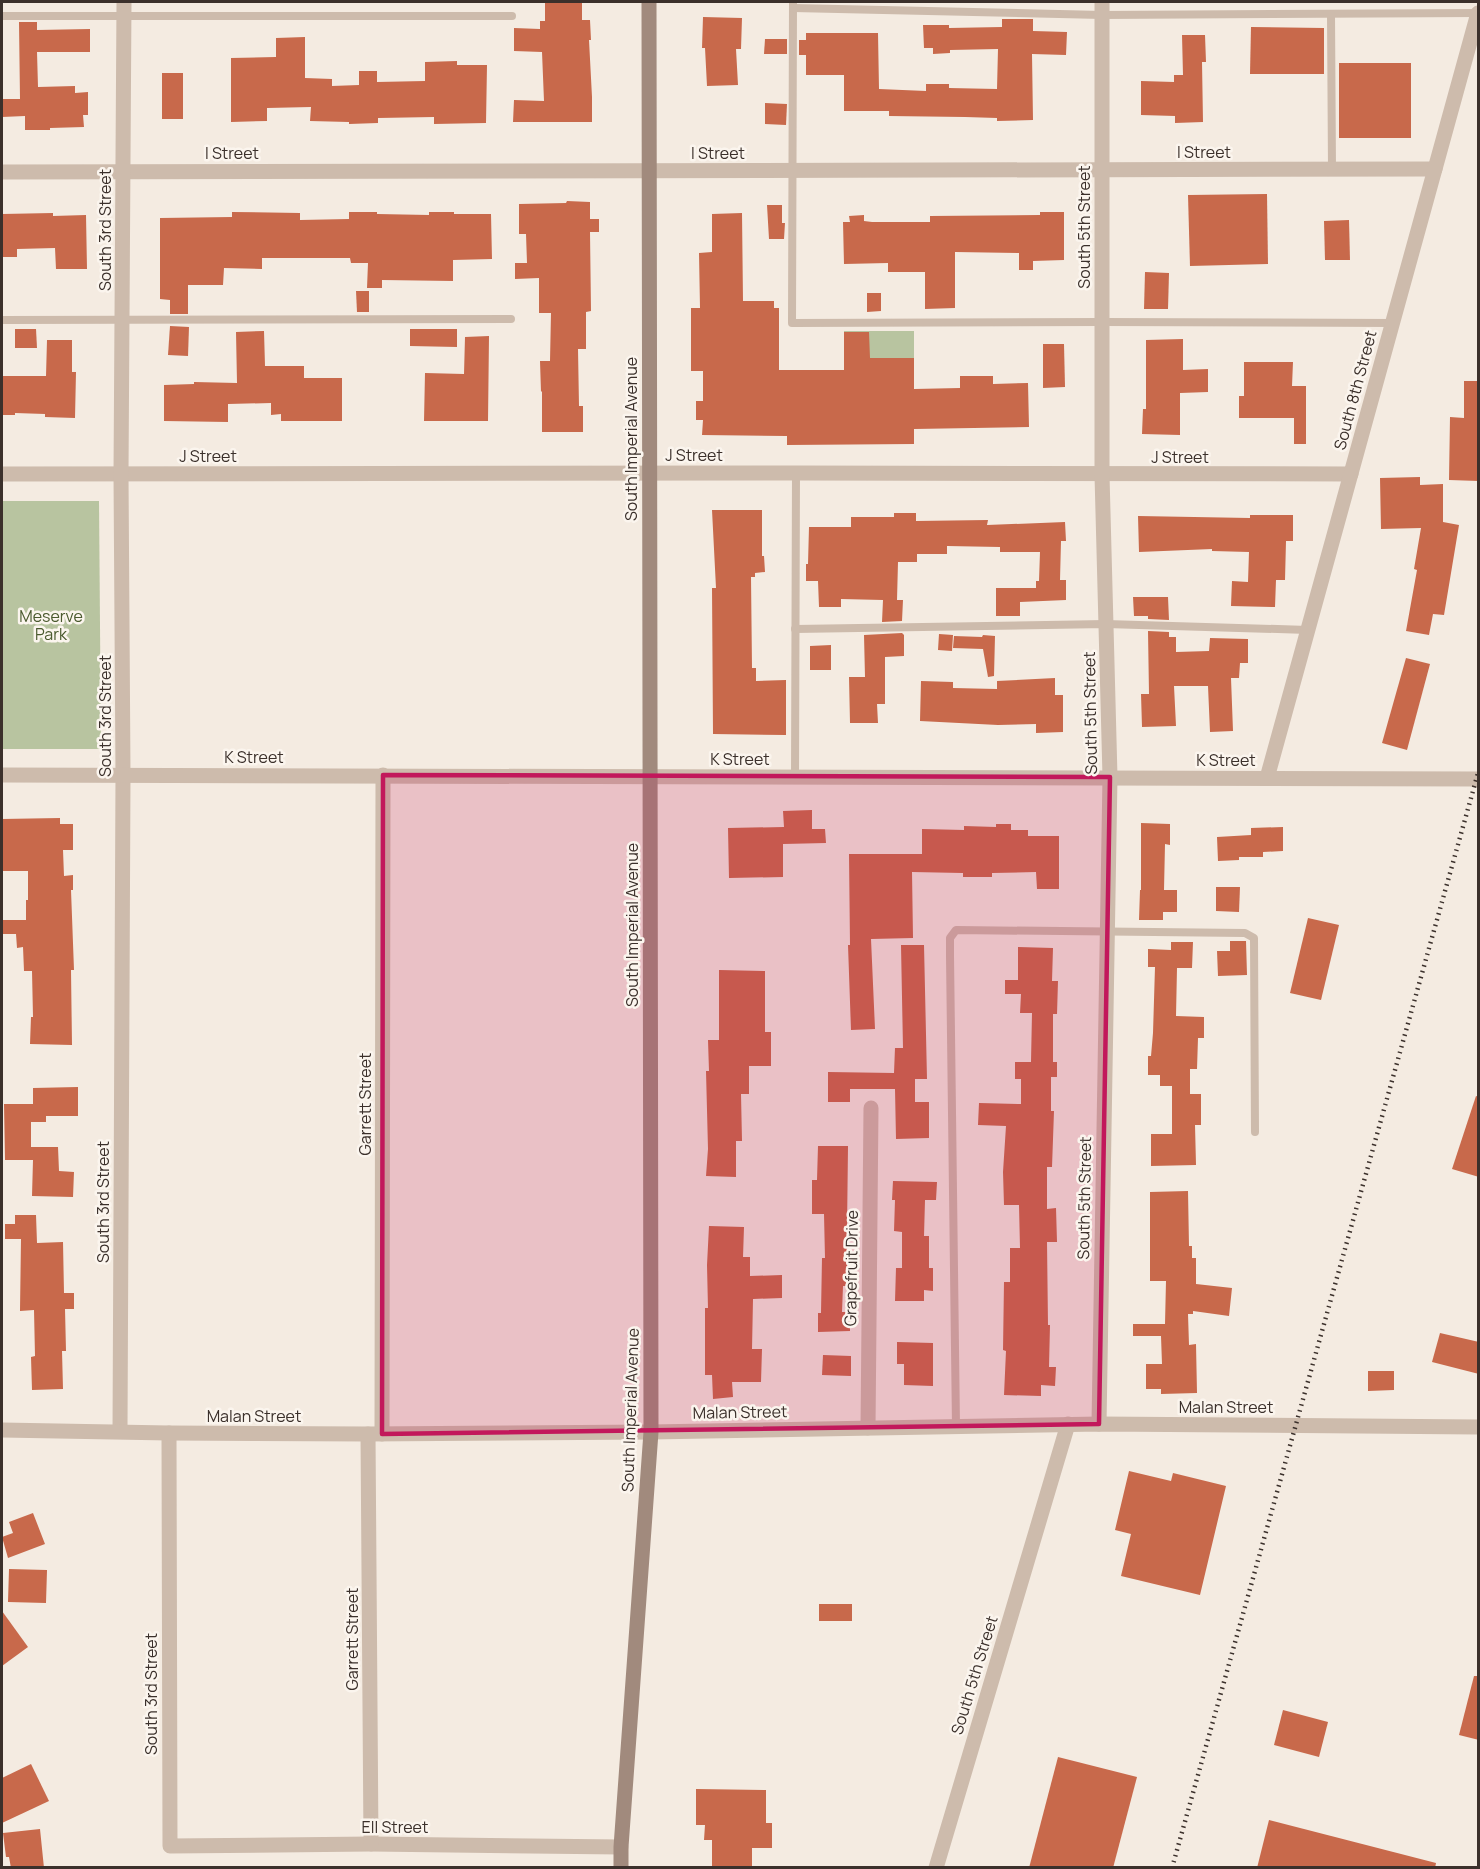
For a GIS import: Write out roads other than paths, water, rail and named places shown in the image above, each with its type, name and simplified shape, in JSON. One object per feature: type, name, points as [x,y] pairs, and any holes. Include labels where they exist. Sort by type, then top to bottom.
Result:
[{"type":"main road","name":"South Imperial Avenue","points":[[621,1868],[651,1432],[648,2]]},
{"type":"street","name":"South 5th Street","points":[[1099,1424],[1110,777],[1102,475],[1102,8]]},
{"type":"street","name":"South 3rd Street","points":[[120,1431],[124,9]]},
{"type":"street","name":"South 8th Street","points":[[1267,778],[1478,13]]},
{"type":"street","name":"I Street","points":[[2,172],[1435,169]]},
{"type":"street","name":"J Street","points":[[2,474],[1351,474]]},
{"type":"street","name":"K Street","points":[[2,775],[1479,779]]},
{"type":"street","name":"Garrett Street","points":[[371,1844],[383,775]]},
{"type":"street","name":"Grapefruit Drive","points":[[868,1428],[871,1108]]},
{"type":"street","name":"South 5th Street","points":[[936,1868],[1068,1424]]},
{"type":"street","name":"Malan Street","points":[[2,1430],[375,1434],[651,1432],[1068,1424],[1479,1427]]},
{"type":"street","name":"South 3rd Street","points":[[169,1433],[170,1846]]},
{"type":"street","name":"Ell Street","points":[[170,1846],[371,1844],[621,1847]]},
{"type":"lane","points":[[1393,323],[792,323],[793,5],[1102,8],[1331,14],[1478,13]]},
{"type":"lane","points":[[2,16],[124,9],[512,16]]},
{"type":"lane","points":[[1331,14],[1332,170]]},
{"type":"lane","points":[[2,320],[511,319]]},
{"type":"lane","points":[[795,777],[796,473]]},
{"type":"lane","points":[[795,629],[1106,624],[1308,630]]},
{"type":"lane","points":[[956,1426],[950,938],[956,930],[1245,933],[1254,938],[1255,1132]]},
{"type":"railway","points":[[1172,1868],[1478,773]]},
{"type":"park label","name":"Meserve Park","points":[[51,625]]}]
